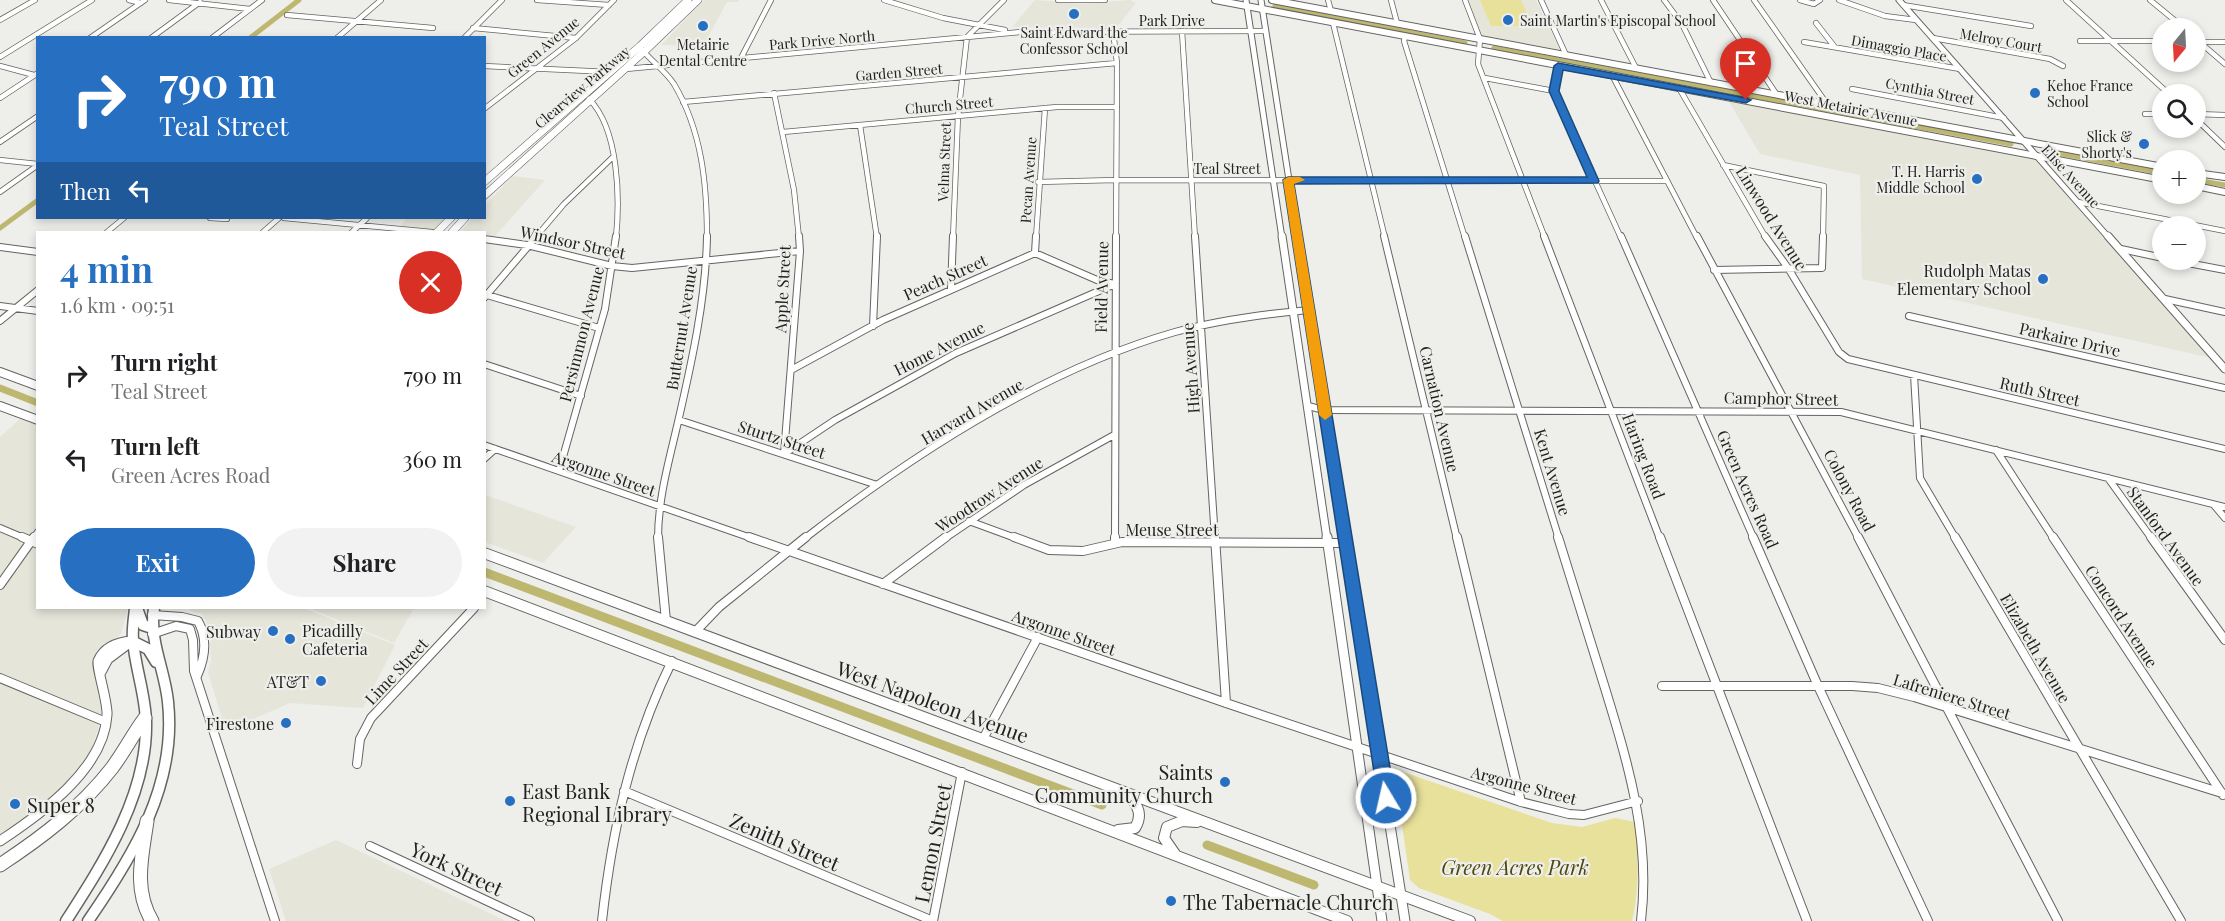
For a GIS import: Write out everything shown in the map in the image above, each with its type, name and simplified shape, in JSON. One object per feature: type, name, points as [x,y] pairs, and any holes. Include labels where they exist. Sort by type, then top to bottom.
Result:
[{"type":"highway","name":"Clearview Parkway","points":[[486,180],[527,142],[637,49],[687,0]]},
{"type":"highway","name":"Clearview Parkway","points":[[486,194],[533,148],[645,53],[699,0]]},
{"type":"highway","points":[[626,69],[623,66],[633,58],[637,49]]},
{"type":"highway","points":[[592,97],[615,73],[610,72]]},
{"type":"highway","points":[[438,231],[451,219]]},
{"type":"highway","points":[[453,231],[464,219]]},
{"type":"highway","points":[[136,609],[143,625],[152,631]]},
{"type":"highway","points":[[66,921],[111,848],[129,807],[140,771],[146,718],[132,641],[136,609]]},
{"type":"highway","points":[[88,921],[126,864],[165,775],[170,730],[168,700],[152,631],[153,611]]},
{"type":"highway","points":[[132,641],[148,649],[160,669]]},
{"type":"highway","points":[[0,865],[66,817],[83,801],[112,768],[146,718]]},
{"type":"highway","points":[[147,820],[139,886],[142,903],[152,921]]},
{"type":"main road","points":[[1217,0],[1238,0]]},
{"type":"main road","name":"West Metairie Avenue","points":[[1217,0],[1261,4],[1280,12],[1333,23],[2152,178]]},
{"type":"main road","name":"West Metairie Avenue","points":[[1272,0],[2152,165]]},
{"type":"main road","points":[[1280,12],[1269,6],[1286,3]]},
{"type":"main road","points":[[1458,46],[1467,47],[1473,43],[1459,35]]},
{"type":"main road","points":[[1495,54],[1489,51],[1488,46],[1512,45]]},
{"type":"main road","points":[[1992,147],[2012,149],[2019,147],[2002,137]]},
{"type":"main road","points":[[2059,160],[2048,156],[2046,150],[2064,149]]},
{"type":"main road","points":[[2206,174],[2225,177]]},
{"type":"main road","points":[[2206,188],[2225,192]]},
{"type":"main road","points":[[0,372],[36,385]]},
{"type":"main road","points":[[0,406],[36,419]]},
{"type":"main road","name":"West Napoleon Avenue","points":[[486,554],[1470,921]]},
{"type":"main road","points":[[486,594],[672,661],[1347,921]]},
{"type":"main road","points":[[1112,830],[1135,828],[1141,821],[1138,804],[1127,793]]},
{"type":"main road","points":[[1176,854],[1164,838],[1167,827],[1182,821],[1207,823]]},
{"type":"street","points":[[0,20],[34,0]]},
{"type":"street","points":[[0,57],[92,0]]},
{"type":"street","points":[[129,0],[143,1]]},
{"type":"street","points":[[169,0],[250,9]]},
{"type":"street","points":[[215,36],[262,0]]},
{"type":"street","points":[[339,36],[381,0]]},
{"type":"street","points":[[466,36],[502,0]]},
{"type":"street","points":[[537,0],[609,6]]},
{"type":"street","name":"Green Avenue","points":[[487,105],[576,38],[614,0]]},
{"type":"street","points":[[741,58],[771,0]]},
{"type":"street","points":[[884,0],[977,27],[1020,32]]},
{"type":"street","points":[[967,37],[1004,0]]},
{"type":"street","points":[[1058,0],[1105,0]]},
{"type":"street","points":[[1328,0],[1331,11]]},
{"type":"street","points":[[1391,0],[1397,23]]},
{"type":"street","name":"Haring Road","points":[[1465,0],[1480,39],[1478,64],[1807,921]]},
{"type":"street","points":[[1541,0],[1566,55]]},
{"type":"street","points":[[1601,0],[1636,68]]},
{"type":"street","points":[[1664,0],[1682,24],[1712,82]]},
{"type":"street","points":[[1713,0],[1777,95]]},
{"type":"street","points":[[1754,0],[1827,104]]},
{"type":"street","points":[[1800,0],[1814,4],[1820,0]]},
{"type":"street","points":[[1839,0],[1885,16],[1916,20]]},
{"type":"street","points":[[2066,0],[2158,84]]},
{"type":"street","points":[[2150,0],[2172,18]]},
{"type":"street","points":[[93,36],[143,1]]},
{"type":"street","points":[[154,36],[201,2]]},
{"type":"street","points":[[1901,2],[2031,26]]},
{"type":"street","name":"Elise Avenue","points":[[1901,2],[2225,369]]},
{"type":"street","points":[[1247,3],[1359,748],[1382,921]]},
{"type":"street","points":[[1261,4],[1405,921]]},
{"type":"street","points":[[287,15],[433,27]]},
{"type":"street","name":"Carnation Avenue","points":[[1333,23],[1521,802]]},
{"type":"street","points":[[1816,23],[1834,47]]},
{"type":"street","points":[[473,28],[576,38]]},
{"type":"street","name":"Field Avenue","points":[[1113,31],[1117,107],[1114,354],[1115,543]]},
{"type":"street","name":"High Avenue","points":[[1182,31],[1191,203],[1226,703]]},
{"type":"street","name":"Park Drive","points":[[1020,32],[1264,31]]},
{"type":"street","name":"Park Drive North","points":[[626,69],[1020,32]]},
{"type":"street","name":"Velma Street","points":[[951,289],[958,116],[967,37]]},
{"type":"street","name":"Kent Avenue","points":[[1405,37],[1404,41],[1624,749],[1638,801],[1646,859],[1646,891],[1641,921]]},
{"type":"street","name":"Melroy Court","points":[[1933,38],[2050,59],[2063,66]]},
{"type":"street","points":[[2080,41],[2152,41]]},
{"type":"street","points":[[2206,41],[2225,42]]},
{"type":"street","name":"Dimaggio Place","points":[[1804,42],[1960,69]]},
{"type":"street","points":[[2206,48],[2225,64]]},
{"type":"street","name":"Butternut Avenue","points":[[645,53],[672,83],[683,102],[694,126],[705,182],[706,261],[698,324],[659,506],[657,541],[666,621]]},
{"type":"street","name":"Garden Street","points":[[683,102],[1116,63]]},
{"type":"street","points":[[0,66],[36,74]]},
{"type":"street","points":[[486,66],[610,72]]},
{"type":"street","points":[[1485,78],[1554,91],[1558,66]]},
{"type":"street","points":[[0,98],[36,74]]},
{"type":"street","name":"Colony Road","points":[[1612,75],[1666,182],[1793,412],[2058,921]]},
{"type":"street","name":"Linwood Avenue","points":[[1679,88],[1761,230],[1788,268],[1839,352],[1848,359]]},
{"type":"street","name":"Cynthia Street","points":[[1852,89],[2004,118]]},
{"type":"street","name":"Green Acres Road","points":[[1554,91],[1651,302],[1818,686],[1929,921]]},
{"type":"street","name":"Apple Street","points":[[774,93],[794,190],[800,251],[783,454]]},
{"type":"street","name":"Persimmon Avenue","points":[[559,471],[599,328],[612,266],[617,212],[614,156],[607,129],[592,97]]},
{"type":"street","name":"Church Street","points":[[783,132],[1045,108],[1117,107]]},
{"type":"street","name":"Pecan Avenue","points":[[1035,253],[1038,182],[1045,108]]},
{"type":"street","points":[[2145,114],[2152,114]]},
{"type":"street","points":[[2206,114],[2225,115]]},
{"type":"street","points":[[0,142],[36,117]]},
{"type":"street","points":[[860,125],[877,231],[877,277],[873,326]]},
{"type":"street","points":[[2206,129],[2225,147]]},
{"type":"street","points":[[599,328],[486,297],[527,245],[569,198],[614,156]]},
{"type":"street","points":[[0,160],[36,165]]},
{"type":"street","points":[[1714,270],[1821,268],[1824,186],[1723,165]]},
{"type":"street","points":[[0,192],[36,166]]},
{"type":"street","name":"Teal Street","points":[[1038,182],[1523,180],[1666,182]]},
{"type":"street","points":[[2078,202],[2225,231]]},
{"type":"street","points":[[107,231],[123,219]]},
{"type":"street","points":[[264,231],[278,219]]},
{"type":"street","points":[[295,219],[422,231]]},
{"type":"street","points":[[353,231],[366,219]]},
{"type":"street","name":"Windsor Street","points":[[486,239],[527,245],[612,266],[643,267],[800,251]]},
{"type":"street","points":[[0,247],[36,252]]},
{"type":"street","points":[[2121,249],[2152,256]]},
{"type":"street","points":[[1035,253],[1097,280],[1115,284]]},
{"type":"street","name":"Peach Street","points":[[791,370],[873,326],[1035,253]]},
{"type":"street","points":[[2206,266],[2225,270]]},
{"type":"street","name":"Home Avenue","points":[[783,454],[835,420],[956,353],[1115,284]]},
{"type":"street","points":[[0,321],[36,292]]},
{"type":"street","points":[[2165,299],[2225,312]]},
{"type":"street","points":[[0,306],[36,311]]},
{"type":"street","name":"Harvard Avenue","points":[[695,632],[716,610],[788,551],[877,485],[989,414],[1114,354],[1155,338],[1251,316],[1309,310]]},
{"type":"street","name":"Parkaire Drive","points":[[1909,316],[2225,388]]},
{"type":"street","points":[[1298,336],[1314,336]]},
{"type":"street","name":"Ruth Street","points":[[1848,359],[2225,449]]},
{"type":"street","points":[[486,365],[581,396]]},
{"type":"street","name":"Elizabeth Avenue","points":[[1914,375],[1920,478],[2181,921]]},
{"type":"street","name":"Camphor Street","points":[[1308,406],[1324,410],[1841,412],[2225,507]]},
{"type":"street","name":"Sturtz Street","points":[[679,420],[877,485]]},
{"type":"street","name":"Woodrow Avenue","points":[[883,584],[969,521],[1081,452],[1114,435]]},
{"type":"street","name":"Argonne Street","points":[[486,446],[1226,703],[1521,802],[1569,814],[1584,815],[1638,801]]},
{"type":"street","points":[[486,457],[495,449]]},
{"type":"street","name":"Concord Avenue","points":[[1995,450],[2224,795]]},
{"type":"street","name":"Stanford Avenue","points":[[2107,478],[2225,640]]},
{"type":"street","points":[[2214,504],[2225,518]]},
{"type":"street","name":"Meuse Street","points":[[969,521],[1049,550],[1083,551],[1115,543],[1346,543]]},
{"type":"street","points":[[0,528],[36,543]]},
{"type":"street","points":[[0,585],[36,534]]},
{"type":"street","name":"Lime Street","points":[[357,764],[360,738],[371,718],[473,609]]},
{"type":"street","points":[[153,611],[198,621],[204,645],[201,668],[197,676]]},
{"type":"street","points":[[152,631],[175,626],[190,629],[196,646],[192,669],[197,676],[275,921]]},
{"type":"street","points":[[983,739],[1038,637]]},
{"type":"street","points":[[0,841],[23,826],[62,793],[88,762],[105,731],[107,706],[100,674],[108,659],[132,641]]},
{"type":"street","points":[[602,921],[605,880],[624,791],[658,688],[672,661]]},
{"type":"street","points":[[0,678],[106,722]]},
{"type":"street","name":"Lafreniere Street","points":[[1662,686],[1878,688],[1948,707],[2224,795]]},
{"type":"street","name":"Lemon Street","points":[[933,921],[962,772]]},
{"type":"street","name":"Zenith Street","points":[[624,791],[933,921]]},
{"type":"street","name":"York Street","points":[[370,846],[530,921]]},
{"type":"shaded area","points":[[704,0],[739,0],[738,2],[727,2],[703,46],[661,45]]},
{"type":"shaded area","name":"Saint Edward the Confessor School","points":[[1035,0],[1082,4],[1130,0],[1136,3],[1120,23],[1124,25],[1119,24],[1116,28],[1012,27]]},
{"type":"shaded area","name":"Saint Martin's Episcopal School","points":[[1463,0],[1536,0],[1561,52],[1477,39]]},
{"type":"shaded area","points":[[1728,100],[2034,159],[2211,358],[1862,279],[1860,175],[1760,154]]},
{"type":"shaded area","points":[[513,176],[545,180],[495,236],[486,235],[486,231],[461,231],[472,219],[486,219],[486,204]]},
{"type":"shaded area","points":[[406,219],[444,219],[434,230],[400,226]]},
{"type":"shaded area","points":[[20,419],[36,425],[36,609],[128,609],[121,634],[102,650],[94,664],[101,709],[98,730],[91,750],[81,766],[48,801],[0,837],[0,437]]},
{"type":"shaded area","points":[[486,496],[576,527],[543,563],[486,542]]},
{"type":"shaded area","points":[[190,609],[306,609],[395,645],[363,708],[290,703],[226,731],[208,673],[211,660],[210,630],[202,614]]},
{"type":"shaded area","points":[[311,609],[413,609],[394,643]]},
{"type":"shaded area","points":[[336,840],[506,921],[286,921],[269,869]]},
{"type":"green space","points":[[1480,0],[1521,0],[1533,26],[1491,26]]},
{"type":"green space","name":"Green Acres Park","points":[[1394,769],[1552,823],[1582,827],[1615,818],[1635,822],[1638,872],[1632,921],[1503,921],[1419,888],[1410,880]]},
{"type":"waterway","points":[[253,36],[299,0]]},
{"type":"waterway","points":[[1275,6],[1465,43]]},
{"type":"waterway","points":[[1494,48],[2011,144]]},
{"type":"waterway","points":[[2052,152],[2152,171]]},
{"type":"waterway","points":[[2206,182],[2225,185]]},
{"type":"waterway","points":[[0,228],[36,201]]},
{"type":"waterway","points":[[0,388],[36,402]]},
{"type":"waterway","points":[[486,573],[1102,805]]},
{"type":"waterway","points":[[1207,845],[1314,885]]},
{"type":"slow traffic","points":[[1300,180],[1288,180],[1325,415]]},
{"type":"place","name":"Saint Edward the Confessor School","points":[[1074,14]]},
{"type":"place","name":"Saint Martin's Episcopal School","points":[[1508,20]]},
{"type":"place","name":"Metairie Dental Centre","points":[[703,26]]},
{"type":"place","name":"Kehoe France School","points":[[2035,93]]},
{"type":"place","name":"Slick & Shorty's","points":[[2144,144]]},
{"type":"place","name":"T. H. Harris Middle School","points":[[1977,179]]},
{"type":"place","name":"Rudolph Matas Elementary School","points":[[2043,279]]},
{"type":"place","name":"Subway","points":[[273,631]]},
{"type":"place","name":"Picadilly Cafeteria","points":[[290,639]]},
{"type":"place","name":"AT&T","points":[[321,681]]},
{"type":"place","name":"Firestone","points":[[286,723]]},
{"type":"place","name":"Saints Community Church","points":[[1225,782]]},
{"type":"place","name":"East Bank Regional Library","points":[[510,801]]},
{"type":"place","name":"Super 8","points":[[15,804]]},
{"type":"place","name":"The Tabernacle Church","points":[[1171,901]]},
{"type":"route","points":[[1386,798],[1288,180],[1594,181],[1554,91],[1558,66],[1746,100]]}]
